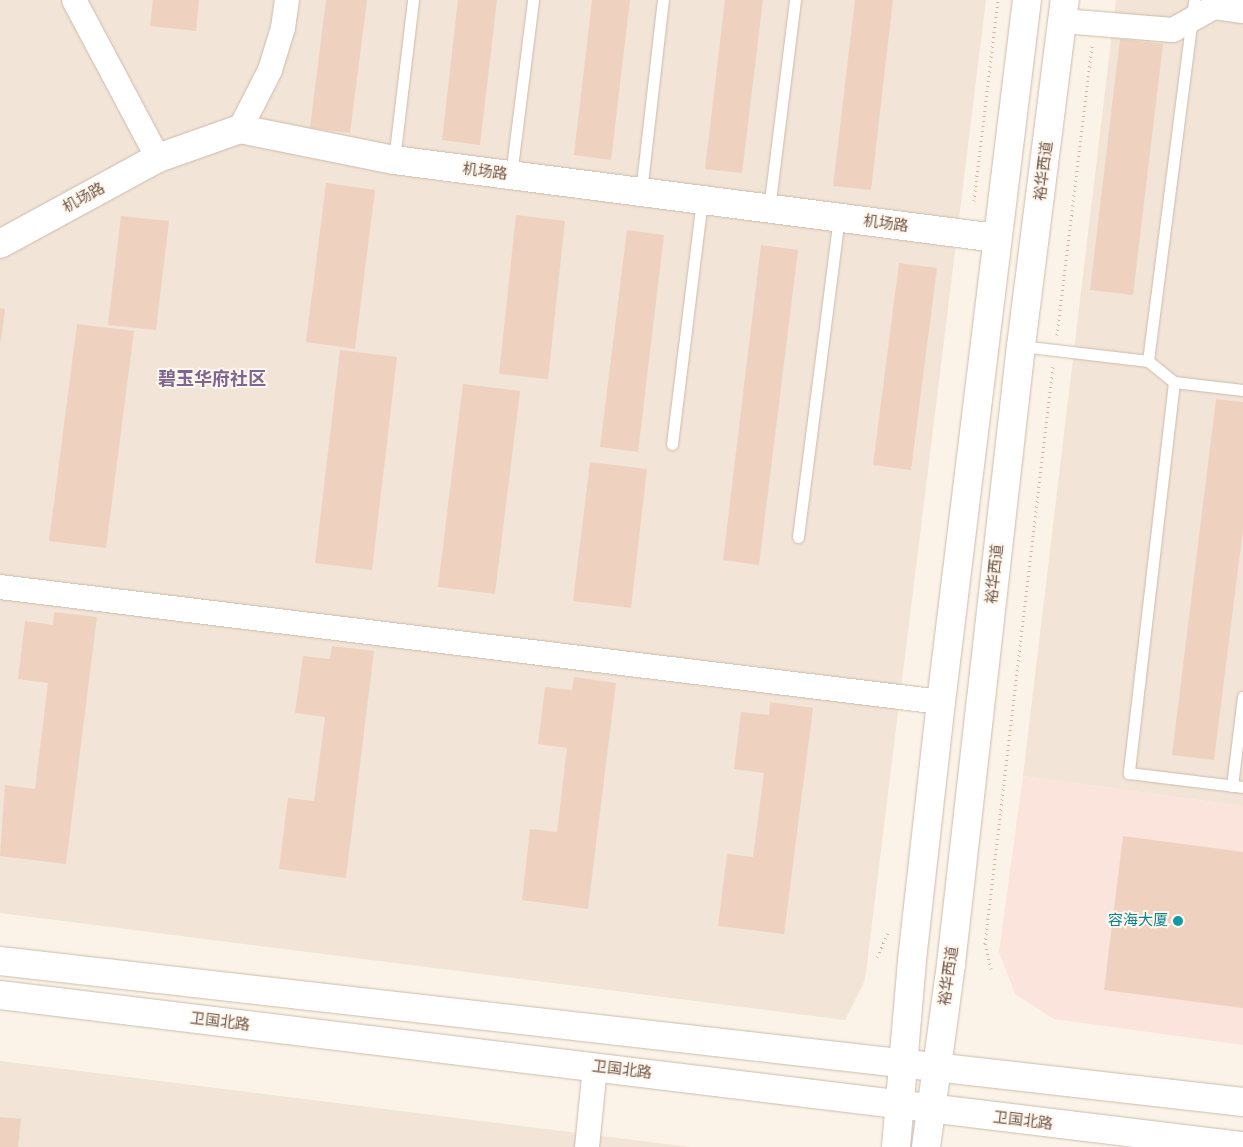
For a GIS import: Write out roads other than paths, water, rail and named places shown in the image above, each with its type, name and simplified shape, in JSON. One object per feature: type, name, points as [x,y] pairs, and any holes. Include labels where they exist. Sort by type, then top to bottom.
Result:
[{"type":"main road","points":[[896,1147],[902,1062],[941,702],[996,238],[1026,8],[1064,10]]},
{"type":"main road","name":"裕华西道","points":[[926,1147],[1021,346],[1064,10]]},
{"type":"main road","name":"机场路","points":[[0,244],[158,158],[240,129],[394,160],[996,238]]},
{"type":"main road","points":[[0,961],[1243,1102]]},
{"type":"main road","name":"卫国北路","points":[[0,995],[595,1067],[930,1110],[1243,1146]]},
{"type":"street","points":[[74,0],[158,158]]},
{"type":"street","points":[[240,129],[270,70],[283,28],[287,0]]},
{"type":"street","points":[[1064,10],[1094,22],[1173,30],[1193,9],[1214,7],[1243,11]]},
{"type":"street","points":[[0,587],[941,702]]},
{"type":"street","points":[[587,1147],[595,1067]]},
{"type":"lane","points":[[394,160],[413,0]]},
{"type":"lane","points":[[511,175],[533,0]]},
{"type":"lane","points":[[641,192],[663,0]]},
{"type":"lane","points":[[769,208],[795,0]]},
{"type":"lane","points":[[1148,361],[1193,9]]},
{"type":"lane","points":[[672,444],[702,200]]},
{"type":"lane","points":[[798,537],[839,218]]},
{"type":"lane","points":[[1021,346],[1148,361],[1174,382],[1243,390]]},
{"type":"lane","points":[[1174,382],[1130,773],[1238,786],[1243,697]]},
{"type":"place","name":"容海大厦","points":[[1178,921]]},
{"type":"district","name":"碧玉华府社区","points":[[212,379]]}]
